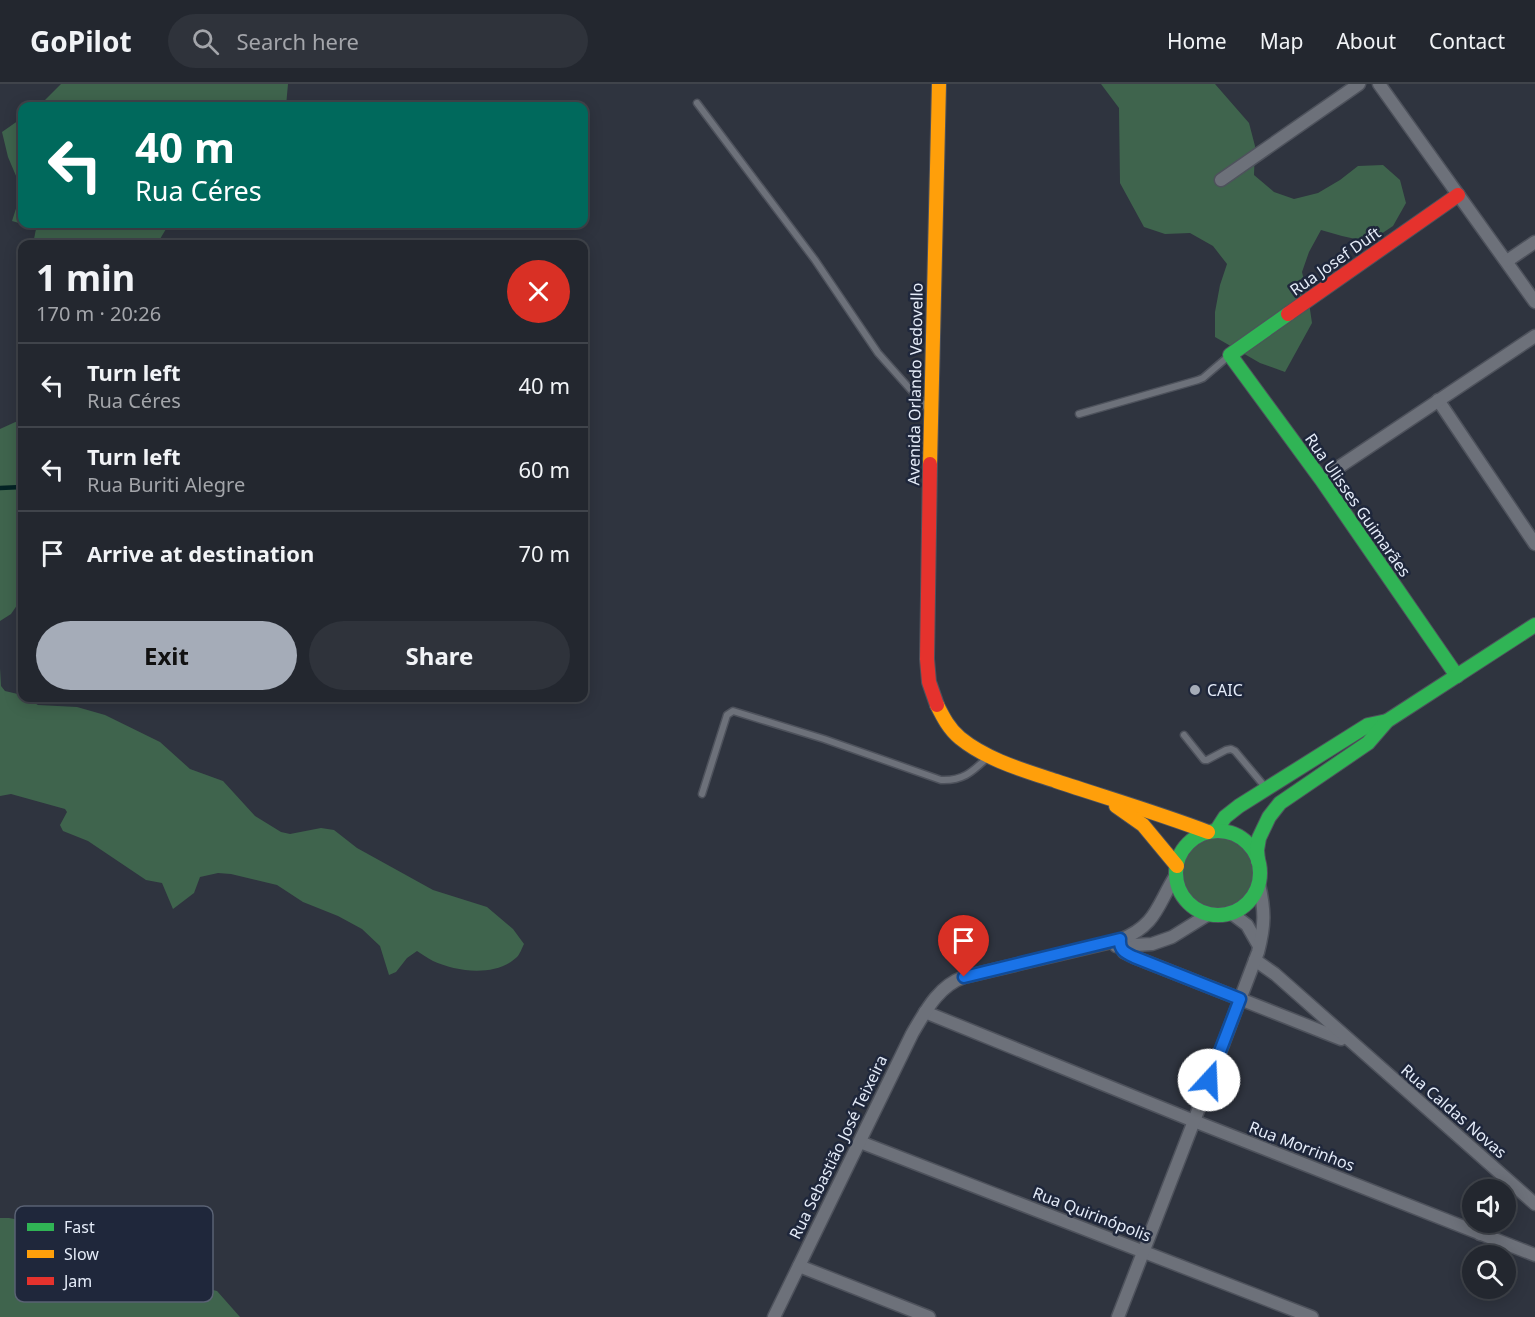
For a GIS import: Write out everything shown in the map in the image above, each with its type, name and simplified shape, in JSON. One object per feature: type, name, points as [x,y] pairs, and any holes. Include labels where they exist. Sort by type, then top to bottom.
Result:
[{"type":"street","name":"Avenida Orlando Vedovello","points":[[939,84],[931,413],[927,659],[929,685],[943,717],[965,741],[990,756],[1019,768],[1106,799]]},
{"type":"street","points":[[1221,180],[1359,84]]},
{"type":"street","points":[[1379,84],[1535,302]]},
{"type":"street","name":"Rua Josef Duft","points":[[1230,355],[1458,195]]},
{"type":"street","points":[[1507,261],[1535,242]]},
{"type":"street","points":[[1322,479],[1535,336]]},
{"type":"street","name":"Rua Ulisses Guimarães","points":[[1230,355],[1322,479],[1456,676]]},
{"type":"street","points":[[1438,400],[1535,544]]},
{"type":"street","points":[[1387,721],[1368,743],[1280,803],[1259,838],[1257,850],[1259,884],[1255,894],[1240,909],[1223,915],[1209,914],[1198,910],[1182,896],[1178,885],[1177,870],[1180,854],[1187,844],[1197,837],[1212,832],[1225,817],[1267,788],[1368,725],[1387,721],[1408,709],[1535,625]]},
{"type":"street","points":[[1106,799],[1145,809],[1212,832],[1230,833],[1243,839],[1252,849],[1258,861]]},
{"type":"street","points":[[1106,799],[1143,825],[1177,870]]},
{"type":"street","points":[[1120,943],[1146,924],[1156,912],[1177,870]]},
{"type":"street","points":[[1118,1317],[1255,960],[1264,923],[1264,906],[1259,884]]},
{"type":"street","points":[[1231,913],[1247,925],[1259,946]]},
{"type":"street","points":[[1120,943],[1152,944],[1172,937],[1209,914]]},
{"type":"street","name":"Rua Sebastião José Teixeira","points":[[774,1317],[912,1034],[945,986],[964,977],[1090,946],[1120,943]]},
{"type":"street","name":"Rua Caldas Novas","points":[[1120,943],[1124,952],[1134,957],[1351,1042]]},
{"type":"street","name":"Rua Caldas Novas","points":[[1255,960],[1275,974],[1500,1179]]},
{"type":"street","name":"Rua Morrinhos","points":[[925,1012],[1194,1121],[1462,1220]]},
{"type":"street","name":"Rua Quirinópolis","points":[[860,1142],[1312,1317]]},
{"type":"street","name":"Rua Caldas Novas","points":[[1516,1191],[1535,1204]]},
{"type":"street","name":"Rua Morrinhos","points":[[1493,1233],[1535,1255]]},
{"type":"street","points":[[799,1266],[929,1317]]},
{"type":"lane","points":[[697,103],[815,260],[878,353],[931,413]]},
{"type":"lane","points":[[1079,414],[1198,381],[1230,355]]},
{"type":"lane","points":[[702,794],[727,715],[733,711],[824,739],[941,780],[964,777],[990,756]]},
{"type":"lane","points":[[1184,735],[1204,760],[1226,750],[1235,751],[1267,788]]},
{"type":"green space","points":[[61,84],[288,84],[286,102],[43,102]]},
{"type":"green space","points":[[1101,84],[1215,84],[1249,123],[1255,146],[1254,175],[1274,192],[1294,199],[1318,193],[1358,166],[1383,165],[1400,180],[1406,203],[1393,226],[1369,242],[1321,230],[1309,252],[1302,272],[1312,323],[1285,372],[1260,363],[1215,337],[1215,312],[1227,264],[1213,246],[1190,233],[1165,234],[1144,227],[1120,183],[1119,108]]},
{"type":"green space","points":[[18,121],[18,181],[8,157],[2,132]]},
{"type":"green space","points":[[18,202],[18,223],[12,221]]},
{"type":"green space","points":[[36,228],[167,228],[159,240],[34,240]]},
{"type":"green space","points":[[18,421],[18,604],[11,614],[0,621],[0,429]]},
{"type":"green space","points":[[0,668],[1,686],[5,691],[18,694],[18,702],[77,707],[105,715],[160,742],[190,769],[223,781],[255,816],[281,832],[290,834],[321,828],[334,830],[357,848],[433,890],[487,907],[513,929],[524,944],[517,957],[498,968],[476,971],[453,968],[431,960],[417,951],[407,958],[396,972],[389,975],[380,946],[362,929],[338,916],[303,902],[277,885],[231,874],[218,873],[200,877],[194,893],[173,909],[162,883],[146,880],[88,841],[63,831],[60,825],[67,812],[65,809],[11,794],[0,796]]},
{"type":"green space","points":[[1218,837],[1238,843],[1248,853],[1254,873],[1248,893],[1238,903],[1218,909],[1198,903],[1188,893],[1182,873],[1188,853],[1198,843]]},
{"type":"green space","points":[[0,1218],[9,1218],[15,1219],[15,1302],[213,1302],[213,1290],[217,1291],[240,1317],[0,1317]]},
{"type":"waterway","points":[[0,488],[18,487]]},
{"type":"traffic: fast","points":[[1288,314],[1230,355],[1321,479],[1457,676]]},
{"type":"traffic: fast","points":[[1258,861],[1259,838],[1269,817],[1280,803],[1368,743],[1387,721],[1535,625]]},
{"type":"traffic: fast","points":[[1216,831],[1225,817],[1239,806],[1368,725],[1387,721]]},
{"type":"traffic: fast","points":[[1218,831],[1234,834],[1248,843],[1257,857],[1260,873],[1257,889],[1248,903],[1234,912],[1218,915],[1202,912],[1188,903],[1179,889],[1176,873],[1179,857],[1188,843],[1202,834],[1218,831]]},
{"type":"traffic: slow","points":[[930,464],[939,84]]},
{"type":"traffic: slow","points":[[937,705],[956,734],[971,746],[1006,764],[1208,832]]},
{"type":"traffic: slow","points":[[1116,806],[1143,825],[1177,866]]},
{"type":"traffic: jam","points":[[1288,314],[1458,195]]},
{"type":"traffic: jam","points":[[930,464],[927,659],[929,682],[937,705]]},
{"type":"place","name":"CAIC","points":[[1195,690]]},
{"type":"route","points":[[964,977],[1120,939],[1120,946],[1124,952],[1134,957],[1240,999],[1209,1080]]}]
